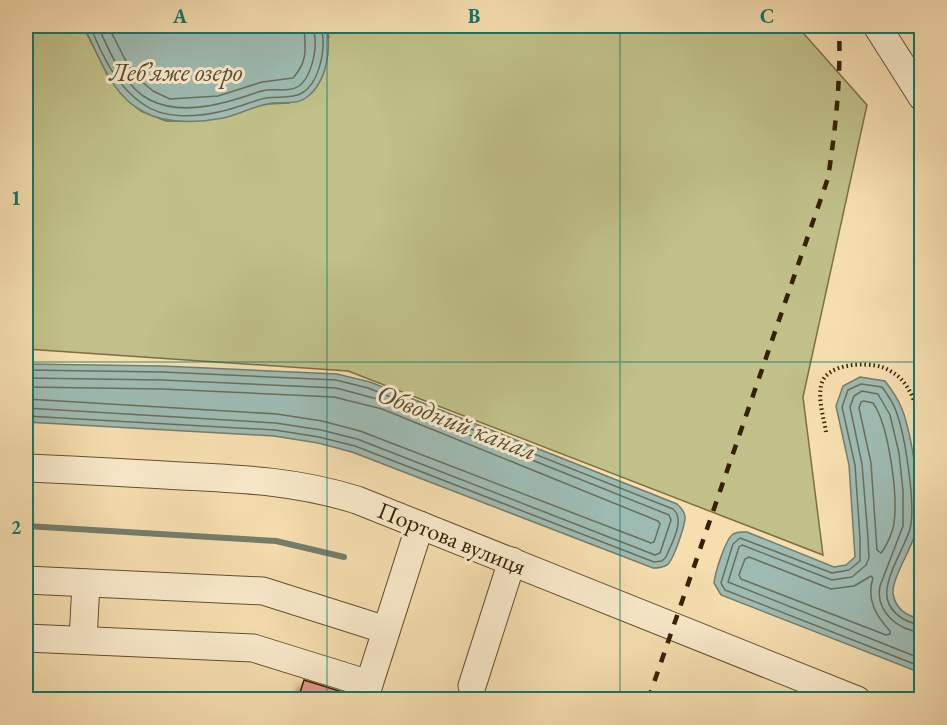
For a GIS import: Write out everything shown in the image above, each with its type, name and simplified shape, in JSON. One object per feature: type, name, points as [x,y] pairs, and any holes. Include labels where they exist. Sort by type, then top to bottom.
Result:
[{"type":"street","points":[[877,26],[921,97]]},
{"type":"street","name":"Портова вулиця","points":[[26,468],[291,483],[313,487],[357,500],[857,699]]},
{"type":"street","points":[[26,638],[253,648],[366,692],[420,525]]},
{"type":"street","points":[[472,686],[512,561]]},
{"type":"street","points":[[26,580],[263,591],[386,630]]},
{"type":"street","points":[[83,640],[86,583]]},
{"type":"path","points":[[826,432],[820,399],[821,384],[829,373],[848,366],[866,364],[884,367],[899,377],[910,390],[918,412],[921,430]]},
{"type":"green space","points":[[26,26],[83,26],[109,78],[125,97],[141,111],[166,121],[191,121],[268,104],[289,103],[329,37],[326,26],[797,26],[867,105],[803,397],[823,555],[348,371],[26,349]]},
{"type":"water","name":"Леб’яже озеро","points":[[83,26],[326,26],[328,54],[319,83],[314,91],[303,100],[267,104],[213,120],[171,121],[151,116],[121,94],[113,84]]},
{"type":"water","name":"Обводний канал","points":[[26,364],[162,366],[337,374],[370,382],[677,504],[682,509],[685,520],[670,562],[663,567],[653,568],[352,452],[318,443],[274,436],[26,422]]},
{"type":"water","points":[[860,377],[885,381],[895,395],[906,420],[915,468],[918,516],[917,528],[895,580],[893,594],[894,600],[903,611],[921,619],[921,673],[721,595],[714,583],[727,543],[733,534],[738,532],[747,532],[834,567],[846,565],[855,557],[849,465],[836,406],[843,386]]},
{"type":"building","points":[[304,680],[349,694],[349,699],[298,699]]},
{"type":"waterway","points":[[26,526],[276,541],[344,557]]},
{"type":"railway","points":[[648,700],[828,178],[837,102],[839,26]]}]
